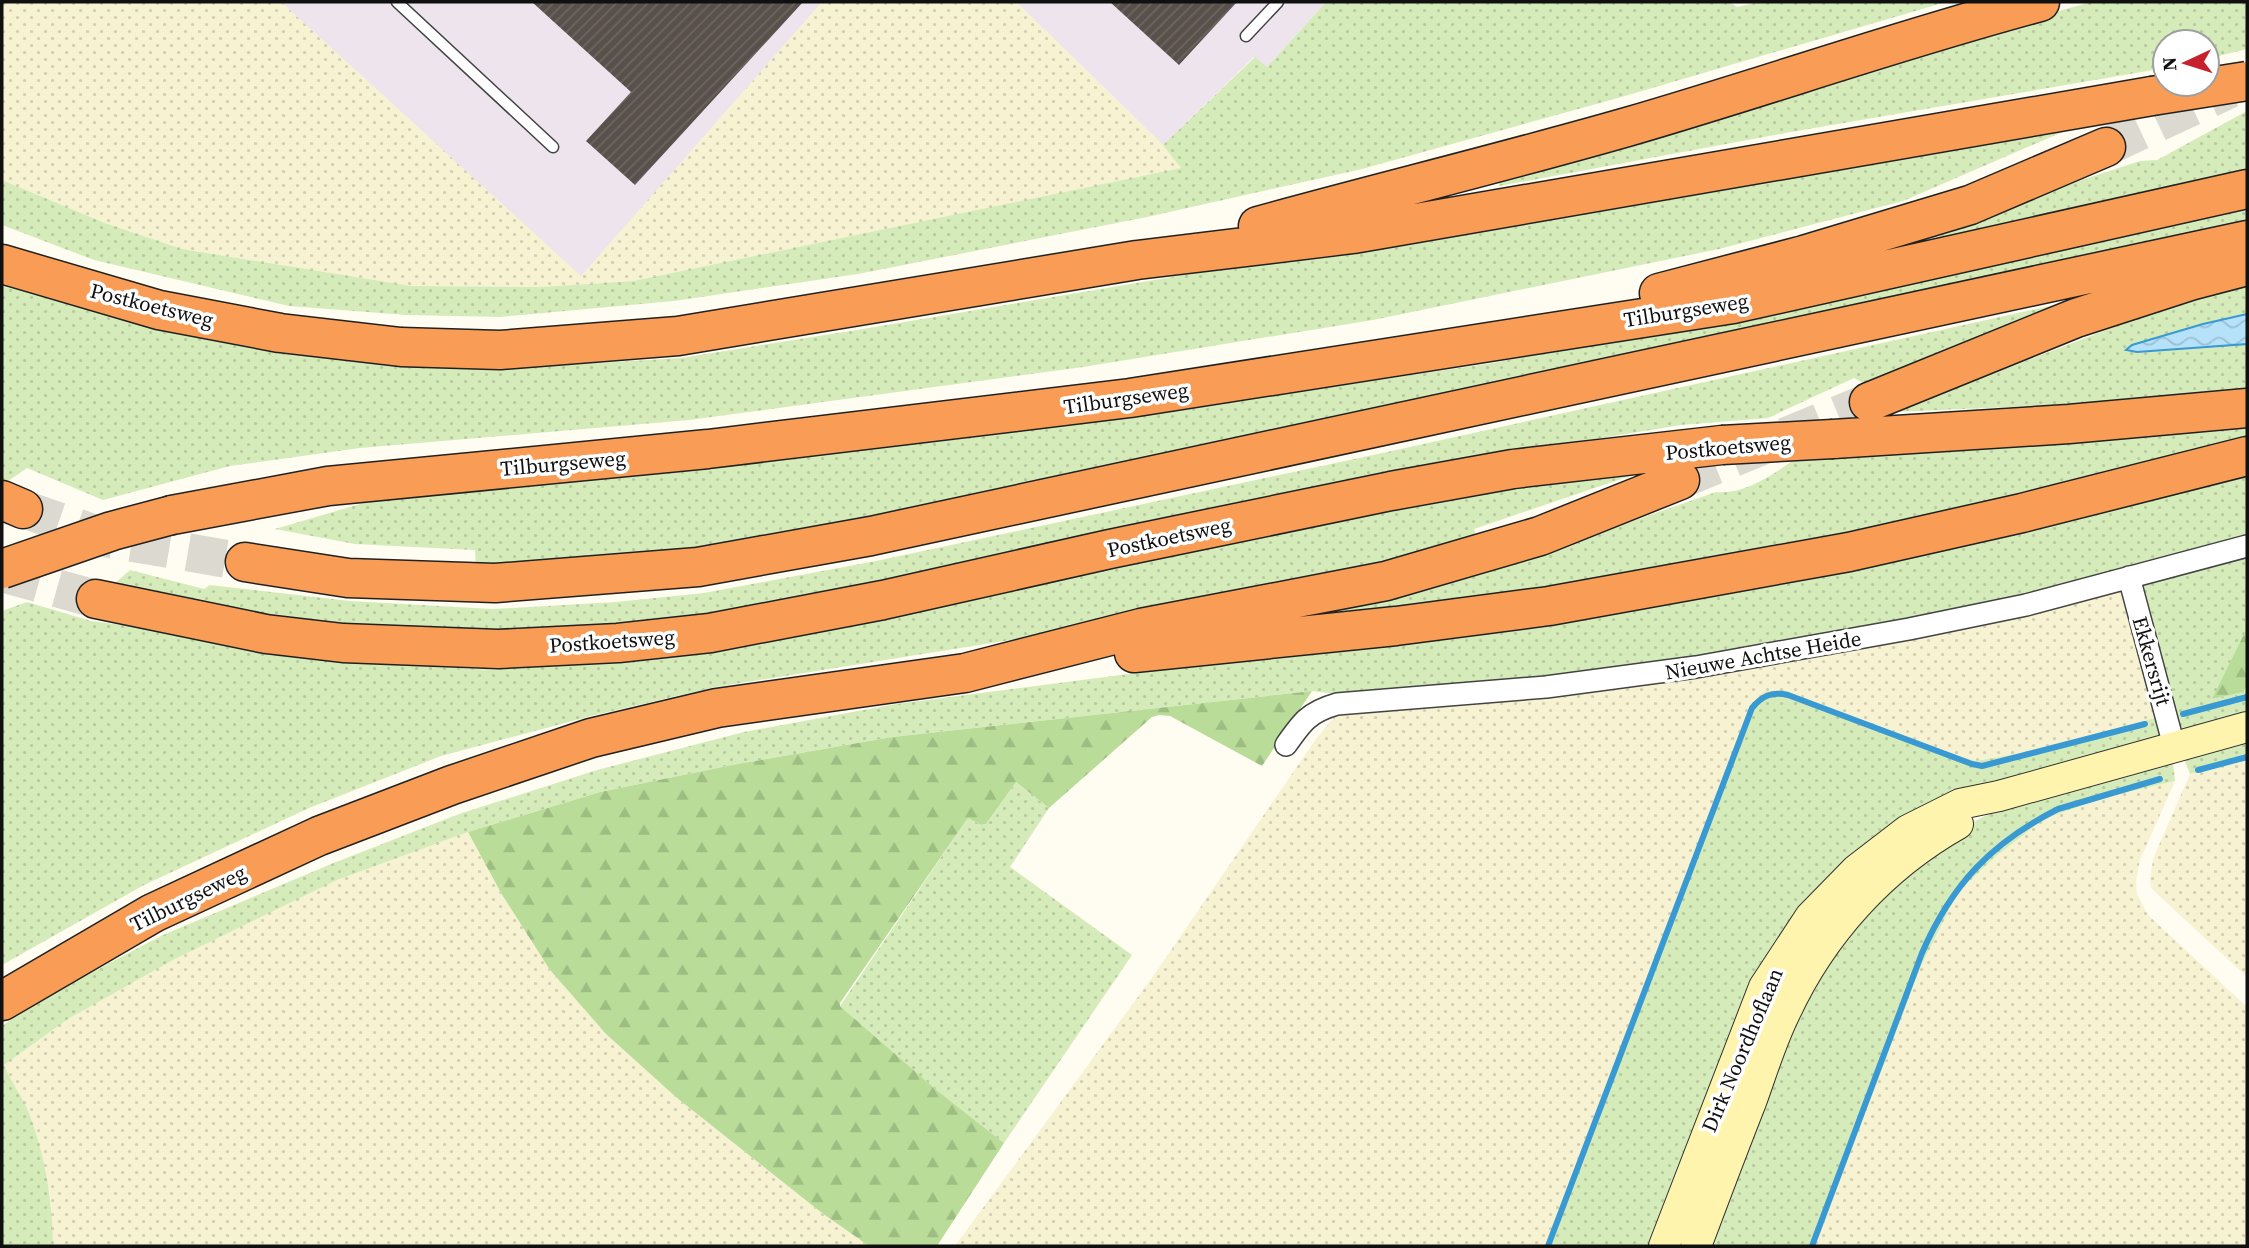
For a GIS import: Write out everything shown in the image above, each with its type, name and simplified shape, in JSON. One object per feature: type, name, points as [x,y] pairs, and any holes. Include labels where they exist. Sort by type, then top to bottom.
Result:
[{"type":"highway","name":"Postkoetsweg","points":[[1137,260],[1627,127],[1790,78],[1948,26],[2040,2]]},
{"type":"highway","name":"Postkoetsweg","points":[[2,264],[159,310],[280,333],[401,348],[499,350],[678,336],[1137,260],[1353,234],[2152,96],[2247,82]]},
{"type":"highway","points":[[1453,347],[1804,255],[1970,205],[2106,147]]},
{"type":"highway","name":"Tilburgseweg","points":[[2,569],[112,531],[173,515],[328,486],[708,449],[1130,398],[1733,304],[2247,189]]},
{"type":"highway","points":[[245,562],[348,578],[495,583],[698,567],[871,536],[2247,240]]},
{"type":"highway","points":[[1869,402],[2076,318],[2190,281],[2247,266]]},
{"type":"highway","name":"Postkoetsweg","points":[[96,599],[266,634],[343,643],[498,649],[618,643],[710,633],[869,603],[1110,549],[1513,469],[1722,445],[2069,424],[2247,408]]},
{"type":"highway","points":[[965,673],[1396,626],[1549,606],[1849,552],[2022,513],[2247,456]]},
{"type":"highway","name":"Tilburgseweg","points":[[2,1001],[153,913],[319,836],[464,781],[591,738],[717,708],[965,673],[1141,628],[1386,581],[1540,536],[1680,480]]},
{"type":"street","name":"Nieuwe Achtse Heide","points":[[1286,745],[1303,720],[1318,709],[1337,704],[1546,687],[1696,667],[2026,605],[2247,546]]},
{"type":"street","name":"Ekkersrijt","points":[[2129,577],[2174,746]]},
{"type":"street","name":"Dirk Noordhoflaan","points":[[1664,1246],[1764,987],[1810,917],[1856,870],[1908,830],[1960,804],[1999,796],[2247,727]]},
{"type":"street","name":"Dirk Noordhoflaan","points":[[1696,1246],[1784,1014],[1806,972],[1862,898],[1898,865],[1930,840],[1999,796]]},
{"type":"lane","points":[[397,2],[553,148]]},
{"type":"lane","points":[[1246,36],[1278,2]]},
{"type":"shaded area","points":[[2,2],[281,2],[581,276],[822,2],[1016,2],[1163,145],[1182,168],[633,281],[540,287],[412,286],[182,249],[105,223],[2,180]]},
{"type":"shaded area","points":[[281,2],[822,2],[581,277]]},
{"type":"shaded area","points":[[1016,2],[1326,2],[1267,67],[1254,57],[1163,145]]},
{"type":"shaded area","points":[[2119,588],[2128,596],[2162,716],[2027,752],[1976,761],[1752,703],[1546,1246],[955,1246],[1154,975],[1316,739],[1339,711]]},
{"type":"shaded area","points":[[2247,759],[2247,977],[2151,888],[2150,880],[2153,859],[2190,774]]},
{"type":"shaded area","points":[[2175,781],[2140,860],[2136,881],[2137,894],[2148,915],[2247,1007],[2247,1246],[1815,1246],[1921,966],[1958,892],[1995,857],[2044,819],[2106,797]]},
{"type":"shaded area","points":[[468,832],[501,893],[550,970],[606,1034],[677,1098],[822,1213],[869,1246],[53,1246],[51,1198],[41,1155],[28,1113],[4,1065],[68,1019],[175,959],[337,880]]},
{"type":"green space","points":[[1326,2],[1730,2],[1737,7],[1759,2],[1946,2],[1618,98],[1362,169],[1147,217],[858,274],[674,301],[500,317],[406,315],[289,306],[94,260],[2,225],[2,180],[105,223],[182,249],[412,286],[540,287],[633,281],[1181,168],[1163,145],[1255,57],[1267,67]]},
{"type":"green space","points":[[2091,2],[2247,2],[2247,49],[2221,56],[2221,28],[2151,28],[2151,70],[1791,132],[1499,186],[1499,178],[1948,42]]},
{"type":"green space","points":[[2247,111],[2247,174],[1836,260],[2140,161],[2157,160]]},
{"type":"green space","points":[[2081,124],[1903,201],[1719,249],[1373,320],[1083,367],[689,420],[360,448],[230,466],[103,500],[27,468],[2,483],[2,283],[156,328],[278,352],[403,365],[501,369],[681,358]]},
{"type":"green space","points":[[2247,209],[2247,226],[696,554],[476,568],[475,550],[355,544],[275,529],[367,502],[696,469],[1088,423],[1493,363],[1817,300]]},
{"type":"green space","points":[[2247,283],[2247,314],[2203,324],[2127,351],[2247,344],[2247,391],[2059,405],[1893,412],[2195,296]]},
{"type":"green space","points":[[2150,284],[1871,387],[1854,378],[1768,418],[1681,425],[1535,449],[709,620],[500,639],[342,632],[105,592],[130,570],[204,589],[210,585],[350,601],[493,609],[616,602],[704,593],[876,561],[1378,454]]},
{"type":"green space","points":[[2247,417],[2247,444],[1691,569],[1233,633],[1547,551],[1716,492],[1749,486],[1770,476],[1799,456]]},
{"type":"green space","points":[[1668,463],[1474,529],[1479,545],[1123,622],[716,687],[591,716],[441,756],[309,808],[144,885],[2,965],[2,611],[27,602],[91,621],[270,644],[342,662],[494,670],[561,660],[1381,504]]},
{"type":"green space","points":[[2247,463],[2247,538],[2025,598],[1908,622],[1546,681],[1335,694],[1312,691],[892,737],[732,765],[600,792],[468,832],[337,880],[175,959],[68,1019],[4,1065],[29,1113],[40,1146],[50,1195],[53,1246],[2,1246],[2,1026],[41,999],[163,935],[331,864],[459,814],[597,770],[744,732],[896,704],[1393,640],[1937,551],[2082,519],[2145,494]]},
{"type":"green space","points":[[2247,553],[2247,628],[2213,699],[2247,691],[2247,715],[2182,732],[2177,729],[2140,592],[2143,580]]},
{"type":"green space","points":[[2247,628],[2247,684],[2244,692],[2212,699]]},
{"type":"green space","points":[[1783,690],[1930,748],[1976,761],[2027,752],[2162,716],[2162,738],[2022,775],[1806,913],[1658,1246],[1546,1246],[1752,703],[1765,692]]},
{"type":"green space","points":[[1312,691],[1262,766],[1170,716],[1159,715],[1152,717],[1049,808],[1016,782],[986,824],[981,825],[968,818],[840,1003],[840,1006],[939,1092],[1004,1143],[937,1246],[869,1246],[822,1213],[677,1098],[606,1034],[550,970],[501,893],[468,832],[600,792],[732,765],[892,737]]},
{"type":"green space","points":[[2247,738],[2247,759],[2190,774],[2184,759]]},
{"type":"green space","points":[[2173,763],[2175,781],[2106,797],[2044,819],[1995,857],[1958,892],[1921,966],[1815,1246],[1702,1246],[1788,1019],[1846,925],[1965,826],[1999,809]]},
{"type":"green space","points":[[1016,782],[1049,808],[1010,867],[1132,955],[1004,1143],[939,1092],[840,1006],[968,818],[981,825],[986,824]]},
{"type":"water","points":[[2247,314],[2247,344],[2137,352],[2126,350],[2132,345]]},
{"type":"building","points":[[532,2],[803,2],[635,185],[586,141],[631,92]]},
{"type":"building","points":[[1110,2],[1237,2],[1179,65]]},
{"type":"waterway","points":[[1548,1246],[1752,708],[1760,700],[1772,694],[1788,695],[1982,766],[2145,724]]},
{"type":"waterway","points":[[2183,714],[2247,697]]},
{"type":"waterway","points":[[2198,770],[2247,757]]},
{"type":"waterway","points":[[1812,1246],[1922,953],[1946,906],[1993,851],[2034,822],[2058,809],[2160,779]]},
{"type":"tunnel","points":[[2106,147],[2230,89]]},
{"type":"tunnel","points":[[1680,480],[1869,402]]},
{"type":"tunnel","points":[[23,509],[110,539],[245,562]]},
{"type":"tunnel","points":[[2,573],[96,599]]}]
